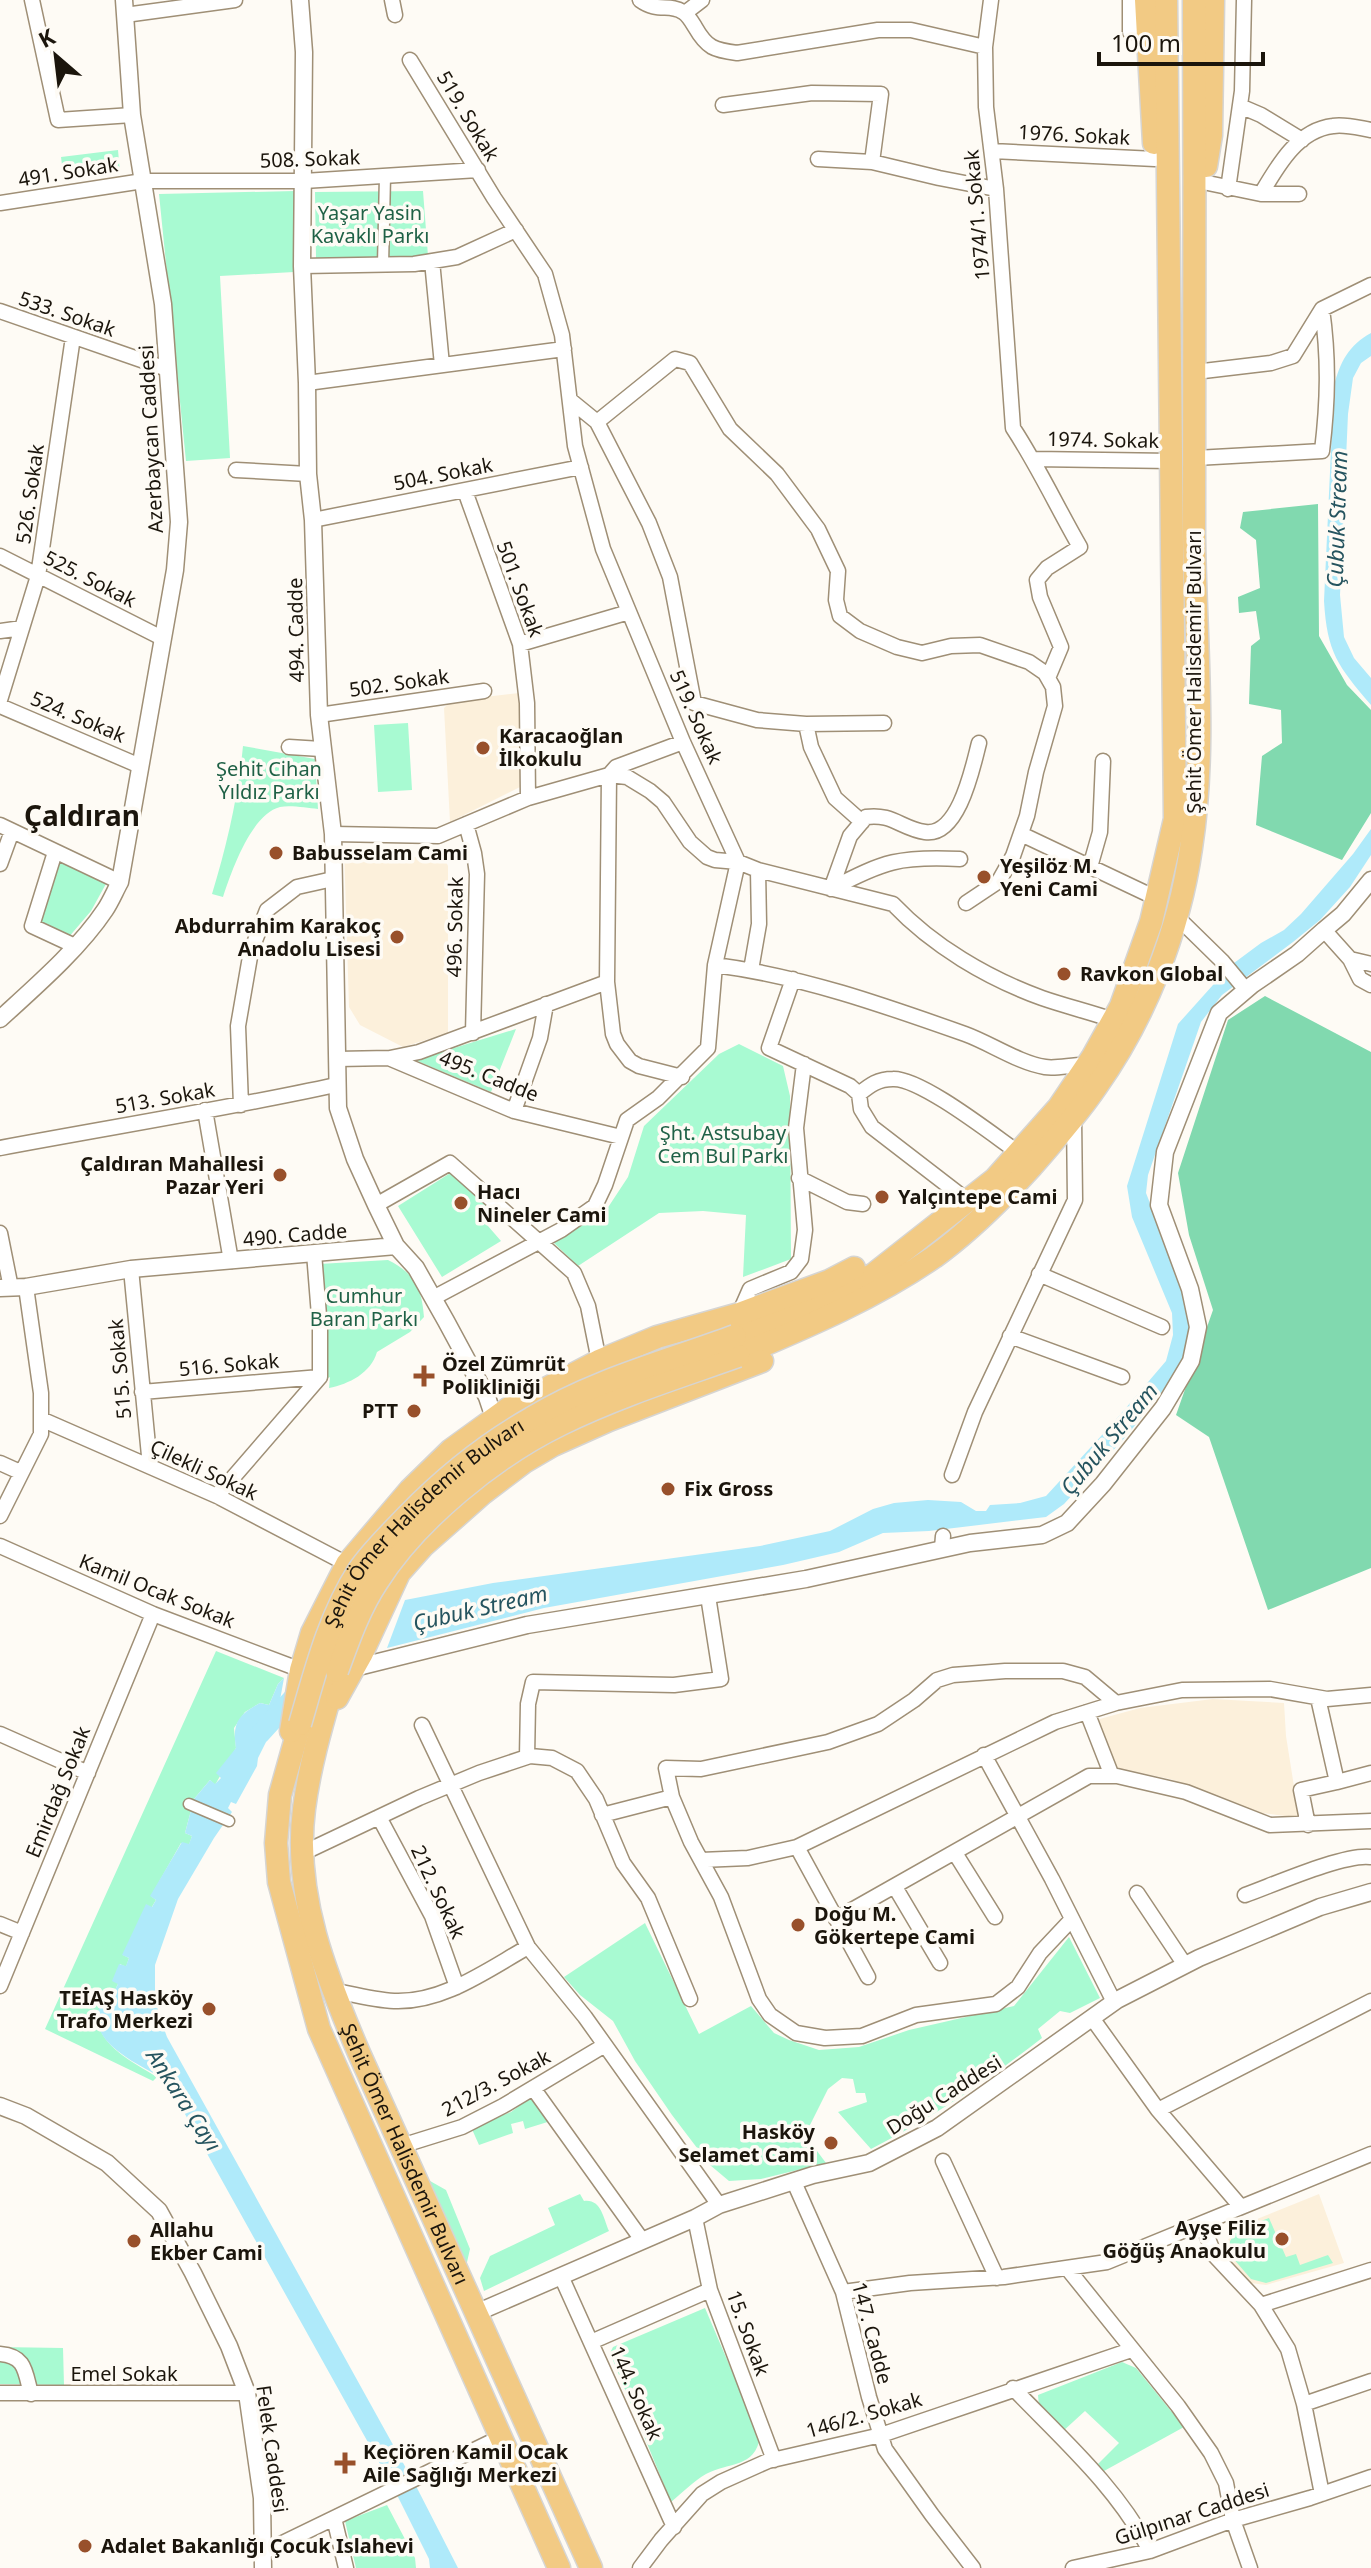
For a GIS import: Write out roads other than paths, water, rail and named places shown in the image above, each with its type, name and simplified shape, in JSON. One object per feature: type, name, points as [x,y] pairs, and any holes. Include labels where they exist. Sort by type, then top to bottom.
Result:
[{"type":"highway","name":"Şehit Ömer Halisdemir Bulvarı","points":[[1146,0],[1155,159],[1169,260]]},
{"type":"highway","name":"Şehit Ömer Halisdemir Bulvarı","points":[[559,2568],[319,2029],[279,1882],[276,1843],[280,1795],[324,1649],[341,1605],[359,1569],[429,1493],[480,1452],[533,1417],[587,1390],[818,1305],[874,1274],[995,1179],[1059,1107],[1113,1020],[1151,922],[1175,819],[1166,0]]},
{"type":"highway","name":"Şehit Ömer Halisdemir Bulvarı","points":[[301,1730],[351,1665],[399,1573],[423,1546],[481,1494],[525,1462],[581,1433],[691,1387],[747,1368],[873,1305],[1007,1195],[1098,1086],[1132,1028],[1176,916],[1192,848],[1198,769],[1194,535],[1194,0]]},
{"type":"highway","points":[[1194,242],[1211,135],[1213,0]]},
{"type":"highway","name":"Şehit Ömer Halisdemir Bulvarı","points":[[591,2568],[332,1990],[309,1905],[303,1853],[300,1674],[312,1633],[347,1564],[410,1490],[451,1450],[494,1418],[599,1361],[657,1337],[737,1335],[845,1310],[934,1257]]},
{"type":"highway","points":[[351,1665],[355,1623],[376,1583],[399,1552],[451,1499],[487,1470],[559,1425],[630,1394],[737,1335]]},
{"type":"highway","points":[[556,1383],[545,1395],[543,1404],[546,1416],[556,1429],[581,1433]]},
{"type":"highway","points":[[513,1414],[529,1422],[535,1439],[525,1462],[499,1464],[487,1454],[483,1438],[494,1418],[513,1414]]},
{"type":"highway","points":[[451,1450],[464,1447],[483,1461],[489,1481],[481,1494]]},
{"type":"street","points":[[32,0],[58,120],[132,115]]},
{"type":"street","points":[[125,8],[235,0]]},
{"type":"street","name":"494. Cadde","points":[[300,0],[304,52],[302,266],[308,474],[313,520],[321,749],[333,834],[336,1085],[338,1108],[355,1159],[396,1246]]},
{"type":"street","points":[[640,0],[656,9],[674,8],[685,13],[705,44],[737,53],[878,30],[911,30],[985,47]]},
{"type":"street","points":[[685,13],[702,0]]},
{"type":"street","name":"1974/1. Sokak","points":[[988,0],[986,107],[996,189],[1013,428],[1034,459]]},
{"type":"street","points":[[1130,0],[1130,32]]},
{"type":"street","points":[[1228,189],[1240,106],[1244,0]]},
{"type":"street","name":"Azerbaycan Caddesi","points":[[0,1019],[75,946],[105,910],[120,882],[175,570],[179,522],[163,304],[132,115],[125,8]]},
{"type":"street","name":"519. Sokak","points":[[410,60],[545,274],[562,335],[575,446],[603,549],[683,742],[738,862]]},
{"type":"street","points":[[723,105],[812,93],[881,94],[872,162]]},
{"type":"street","points":[[1240,106],[1302,140]]},
{"type":"street","points":[[1261,194],[1279,164],[1302,140],[1328,126],[1371,130]]},
{"type":"street","name":"1976. Sokak","points":[[992,151],[1155,159]]},
{"type":"street","points":[[818,159],[872,162],[996,189]]},
{"type":"street","name":"508. Sokak","points":[[143,181],[304,181],[478,170]]},
{"type":"street","points":[[383,265],[385,176]]},
{"type":"street","name":"491. Sokak","points":[[0,203],[143,181]]},
{"type":"street","points":[[1203,182],[1261,194],[1299,194]]},
{"type":"street","points":[[302,266],[383,265],[457,257],[516,230]]},
{"type":"street","points":[[432,261],[442,365]]},
{"type":"street","points":[[1195,372],[1271,363],[1293,356],[1322,309],[1371,285]]},
{"type":"street","points":[[1196,458],[1322,451],[1328,400],[1328,351],[1322,309]]},
{"type":"street","name":"533. Sokak","points":[[0,311],[167,369]]},
{"type":"street","name":"526. Sokak","points":[[0,700],[38,576],[73,337]]},
{"type":"street","points":[[307,383],[564,349]]},
{"type":"street","points":[[597,422],[675,359],[690,363],[730,429],[777,474],[818,529],[838,571],[836,600],[840,616],[860,631],[897,647],[922,653],[951,646],[980,645],[1029,662],[1045,673],[1053,687],[1055,706],[1021,834],[999,881],[966,903]]},
{"type":"street","points":[[570,400],[597,422],[649,523],[670,577],[694,703],[757,720],[806,724],[884,723]]},
{"type":"street","points":[[1034,459],[1080,547],[1047,568],[1037,580],[1040,597],[1061,647],[1048,678]]},
{"type":"street","name":"1974. Sokak","points":[[1034,459],[1172,461]]},
{"type":"street","name":"504. Sokak","points":[[313,520],[581,467]]},
{"type":"street","points":[[236,470],[308,474]]},
{"type":"street","name":"501. Sokak","points":[[465,491],[520,644],[527,703],[528,798]]},
{"type":"street","name":"525. Sokak","points":[[0,556],[162,638]]},
{"type":"street","points":[[520,644],[629,612]]},
{"type":"street","points":[[0,631],[22,628]]},
{"type":"street","name":"502. Sokak","points":[[319,715],[484,691]]},
{"type":"street","name":"524. Sokak","points":[[0,706],[140,766]]},
{"type":"street","points":[[806,724],[811,747],[835,798],[862,822]]},
{"type":"street","points":[[682,1077],[639,1066],[624,1055],[613,1034],[607,982],[609,775],[616,767],[683,742]]},
{"type":"street","points":[[831,889],[850,836],[866,817],[881,815],[926,832],[939,830],[954,816],[968,783],[979,743]]},
{"type":"street","points":[[289,747],[321,749]]},
{"type":"street","points":[[1090,867],[1100,832],[1103,761]]},
{"type":"street","points":[[333,834],[438,836],[528,798],[609,775],[627,777],[663,802],[690,842],[715,860],[738,862],[758,870],[893,904],[908,920],[961,959],[1043,998],[1113,1020]]},
{"type":"street","name":"496. Sokak","points":[[466,824],[477,874],[473,1033]]},
{"type":"street","points":[[0,864],[6,828],[120,882]]},
{"type":"street","points":[[1021,834],[1156,898]]},
{"type":"street","points":[[55,852],[32,926],[75,946]]},
{"type":"street","points":[[831,889],[874,866],[905,858],[960,859]]},
{"type":"street","points":[[433,1298],[538,1242],[595,1206],[627,1120],[682,1077],[708,1048],[715,965],[738,862]]},
{"type":"street","points":[[751,970],[759,924],[758,870]]},
{"type":"street","points":[[241,1105],[238,1026],[251,951],[267,910],[297,887],[333,879]]},
{"type":"street","points":[[351,1665],[527,1625],[806,1579],[943,1542],[1042,1535],[1067,1523],[1103,1484],[1163,1408],[1191,1361],[1198,1327],[1190,1289],[1159,1205],[1165,1152],[1219,1013],[1242,985],[1297,954],[1343,914],[1371,880]]},
{"type":"street","points":[[1176,916],[1242,985]]},
{"type":"street","points":[[1324,930],[1350,959],[1360,979],[1371,985]]},
{"type":"street","points":[[1350,959],[1371,964]]},
{"type":"street","points":[[715,965],[793,979],[898,1010],[1046,1067],[1087,1065]]},
{"type":"street","points":[[793,979],[769,1048],[850,1086],[859,1094],[861,1109],[872,1127],[968,1201]]},
{"type":"street","points":[[337,1059],[390,1058],[419,1052],[607,982]]},
{"type":"street","points":[[514,1111],[540,1038],[546,1004]]},
{"type":"street","name":"495. Cadde","points":[[390,1058],[514,1111],[621,1137]]},
{"type":"street","points":[[737,1335],[750,1289],[791,1272],[801,1259],[805,1230],[796,1128],[804,1064]]},
{"type":"street","points":[[859,1094],[875,1081],[896,1078],[922,1088],[1019,1153]]},
{"type":"street","name":"513. Sokak","points":[[0,1148],[336,1085]]},
{"type":"street","points":[[205,1110],[231,1261]]},
{"type":"street","points":[[952,1475],[975,1412],[1075,1200],[1074,1117]]},
{"type":"street","points":[[376,1205],[450,1163],[574,1273],[588,1306],[599,1361]]},
{"type":"street","points":[[799,1178],[847,1202],[863,1204]]},
{"type":"street","points":[[0,1233],[41,1393],[41,1434],[0,1516]]},
{"type":"street","points":[[396,1246],[416,1268],[487,1397],[494,1418]]},
{"type":"street","name":"490. Cadde","points":[[12,1288],[131,1269],[396,1246]]},
{"type":"street","points":[[217,1496],[320,1377],[314,1253]]},
{"type":"street","name":"515. Sokak","points":[[131,1269],[150,1466]]},
{"type":"street","points":[[1039,1274],[1162,1327]]},
{"type":"street","points":[[1010,1336],[1122,1377]]},
{"type":"street","name":"516. Sokak","points":[[142,1392],[320,1377]]},
{"type":"street","name":"Çilekli Sokak","points":[[41,1419],[217,1496],[347,1564]]},
{"type":"street","points":[[0,1463],[20,1472]]},
{"type":"street","name":"Kamil Ocak Sokak","points":[[0,1546],[153,1614],[300,1674]]},
{"type":"street","points":[[527,1757],[528,1704],[533,1682],[674,1685],[721,1679],[708,1596]]},
{"type":"street","name":"Emirdağ Sokak","points":[[0,1986],[153,1614]]},
{"type":"street","points":[[1072,1919],[1040,1953],[1018,1987],[996,2004],[916,2015],[862,2036],[825,2038],[796,2033],[770,2015],[759,1999],[721,1897],[672,1797],[666,1768],[701,1769],[828,1742],[878,1724],[937,1680],[953,1675],[1063,1671],[1085,1677],[1116,1703]]},
{"type":"street","points":[[701,1860],[748,1858],[797,1847],[1055,1722],[1116,1703],[1182,1690],[1270,1689],[1327,1699],[1371,1695]]},
{"type":"street","points":[[1318,1698],[1337,1782]]},
{"type":"street","points":[[1087,1712],[1112,1776]]},
{"type":"street","points":[[422,1725],[528,1947],[605,2045],[719,2205]]},
{"type":"street","points":[[0,1734],[88,1773]]},
{"type":"street","points":[[984,1755],[1114,2002]]},
{"type":"street","points":[[303,1853],[451,1784],[527,1757],[552,1758],[577,1771],[596,1799],[623,1863],[648,1898],[690,1999]]},
{"type":"street","points":[[1308,1825],[1301,1790],[1371,1773]]},
{"type":"street","points":[[836,1919],[1089,1776],[1112,1776],[1186,1792],[1270,1825],[1371,1821]]},
{"type":"street","points":[[602,1815],[672,1797]]},
{"type":"street","points":[[189,1804],[229,1821]]},
{"type":"street","name":"212. Sokak","points":[[379,1817],[432,1916],[457,1987]]},
{"type":"street","points":[[797,1847],[868,1977]]},
{"type":"street","points":[[955,1853],[995,1917]]},
{"type":"street","points":[[1245,1895],[1315,1869],[1362,1856],[1371,1857]]},
{"type":"street","points":[[895,1887],[940,1963]]},
{"type":"street","name":"Doğu Caddesi","points":[[476,2313],[719,2205],[813,2175],[869,2163],[937,2128],[1114,2002],[1185,1965],[1320,1907],[1371,1892]]},
{"type":"street","points":[[1137,1893],[1185,1965]]},
{"type":"street","points":[[0,1924],[22,1933]]},
{"type":"street","points":[[332,1990],[396,2001],[426,1998],[457,1987],[528,1947]]},
{"type":"street","points":[[1158,2110],[1371,2001]]},
{"type":"street","points":[[1092,2018],[1158,2110],[1241,2207]]},
{"type":"street","name":"212/3. Sokak","points":[[401,2146],[462,2127],[605,2045]]},
{"type":"street","points":[[533,2088],[642,2240]]},
{"type":"street","name":"Felek Caddesi","points":[[0,2106],[26,2116],[107,2163],[159,2211],[229,2346],[247,2393],[262,2498],[263,2560]]},
{"type":"street","points":[[843,2292],[910,2283],[997,2278],[1107,2262],[1371,2154]]},
{"type":"street","points":[[943,2161],[997,2278]]},
{"type":"street","name":"147. Cadde","points":[[794,2182],[843,2292],[885,2449],[973,2568]]},
{"type":"street","name":"15. Sokak","points":[[695,2218],[710,2290],[774,2460]]},
{"type":"street","points":[[1202,2224],[1215,2256],[1261,2305],[1288,2349],[1304,2404],[1322,2494]]},
{"type":"street","points":[[1067,2268],[1178,2406],[1211,2453],[1226,2483],[1233,2520],[1250,2568]]},
{"type":"street","points":[[1261,2305],[1371,2270]]},
{"type":"street","name":"144. Sokak","points":[[561,2276],[674,2527]]},
{"type":"street","points":[[591,2342],[710,2290]]},
{"type":"street","name":"146/2. Sokak","points":[[640,2568],[702,2494],[721,2482],[774,2460],[881,2435],[1131,2350]]},
{"type":"street","points":[[0,2354],[15,2356],[22,2363],[31,2394]]},
{"type":"street","points":[[1304,2404],[1371,2381]]},
{"type":"street","points":[[1013,2388],[1121,2503],[1150,2551]]},
{"type":"street","name":"Emel Sokak","points":[[0,2393],[247,2393]]},
{"type":"street","points":[[263,2560],[334,2518],[499,2438]]},
{"type":"street","name":"Gülpınar Caddesi","points":[[1073,2568],[1150,2551],[1233,2520],[1371,2477]]},
{"type":"street","points":[[334,2518],[346,2568]]},
{"type":"water","name":"Çubuk Stream","points":[[1371,333],[1371,356],[1361,363],[1353,378],[1348,414],[1340,595],[1344,637],[1354,658],[1371,678],[1371,705],[1336,658],[1328,634],[1324,601],[1334,386],[1346,355]]},
{"type":"water","name":"Çubuk Stream","points":[[1371,829],[1371,855],[1350,887],[1320,920],[1222,995],[1201,1022],[1148,1175],[1146,1193],[1185,1292],[1189,1342],[1183,1365],[1128,1434],[1064,1504],[1046,1517],[929,1531],[883,1533],[839,1552],[783,1565],[544,1608],[387,1648],[405,1600],[493,1583],[760,1546],[830,1531],[873,1509],[894,1503],[928,1500],[961,1502],[976,1511],[986,1511],[990,1505],[1020,1503],[1046,1496],[1166,1361],[1173,1335],[1172,1313],[1132,1217],[1127,1186],[1178,1024],[1230,966],[1284,930],[1301,914]]},
{"type":"water","points":[[284,1678],[276,1722],[257,1766],[236,1804],[231,1802],[228,1808],[232,1812],[178,1899],[155,1965],[159,2015],[167,2037],[417,2488],[458,2568],[430,2568],[429,2559],[394,2489],[166,2080],[121,2054],[98,2025],[102,2001],[108,1989],[114,1992],[118,1984],[112,1981],[119,1964],[126,1966],[129,1958],[122,1955],[146,1904],[152,1907],[156,1900],[150,1896],[182,1842],[189,1844],[192,1836],[185,1833],[194,1799],[210,1780],[215,1784],[221,1778],[216,1773],[236,1748],[238,1721],[260,1703],[269,1705]]},
{"type":"waterway","name":"Ankara Çayı","points":[[260,1734],[303,1687]]},
{"type":"place","name":"Karacaoğlan İlkokulu","points":[[483,748]]},
{"type":"place","name":"Babusselam Cami","points":[[276,853]]},
{"type":"place","name":"Yeşilöz M. Yeni Cami","points":[[984,877]]},
{"type":"place","name":"Abdurrahim Karakoç Anadolu Lisesi","points":[[397,937]]},
{"type":"place","name":"Ravkon Global","points":[[1064,974]]},
{"type":"place","name":"Çaldıran Mahallesi Pazar Yeri","points":[[280,1175]]},
{"type":"place","name":"Yalçıntepe Cami","points":[[882,1197]]},
{"type":"place","name":"Hacı Nineler Cami","points":[[461,1203]]},
{"type":"place","name":"Özel Zümrüt Polikliniği","points":[[424,1376]]},
{"type":"place","name":"PTT","points":[[414,1411]]},
{"type":"place","name":"Fix Gross","points":[[668,1489]]},
{"type":"place","name":"Doğu M. Gökertepe Cami","points":[[798,1925]]},
{"type":"place","name":"TEİAŞ Hasköy Trafo Merkezi","points":[[209,2009]]},
{"type":"place","name":"Hasköy Selamet Cami","points":[[831,2143]]},
{"type":"place","name":"Ayşe Filiz Göğüş Anaokulu","points":[[1282,2239]]},
{"type":"place","name":"Allahu Ekber Cami","points":[[134,2241]]},
{"type":"place","name":"Keçiören Kamil Ocak Aile Sağlığı Merkezi","points":[[345,2463]]},
{"type":"place","name":"Adalet Bakanlığı Çocuk Islahevi","points":[[85,2546]]},
{"type":"district","name":"Çaldıran","points":[[82,816]]},
{"type":"park label","name":"Yaşar Yasin Kavaklı Parkı","points":[[370,224]]},
{"type":"park label","name":"Şehit Cihan Yıldız Parkı","points":[[269,780]]},
{"type":"park label","name":"Şht. Astsubay Cem Bul Parkı","points":[[723,1144]]},
{"type":"park label","name":"Cumhur Baran Parkı","points":[[364,1308]]}]
